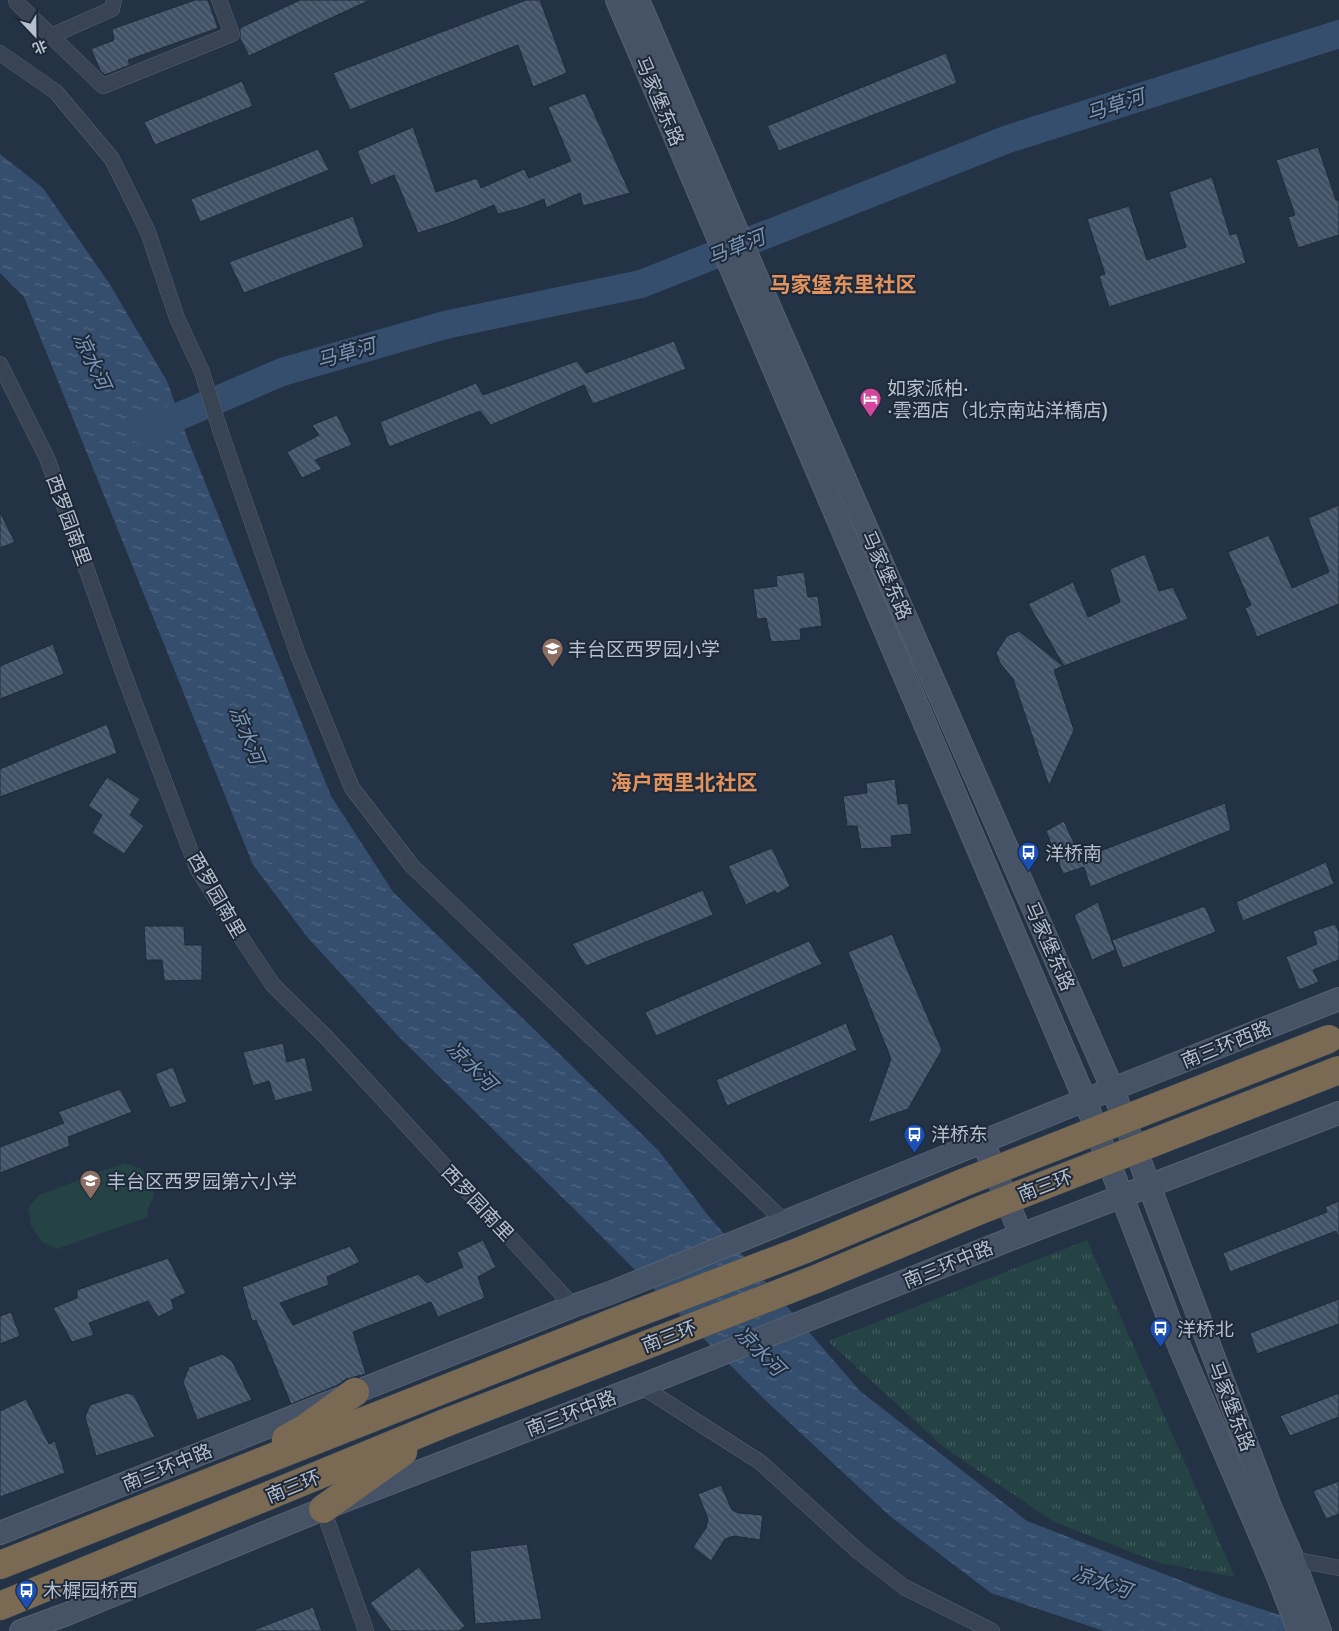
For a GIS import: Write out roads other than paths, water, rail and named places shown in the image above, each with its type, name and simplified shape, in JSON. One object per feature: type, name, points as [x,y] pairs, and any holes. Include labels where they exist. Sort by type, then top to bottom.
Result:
[{"type":"highway","name":"南三环","points":[[0,1566],[627,1317],[803,1250],[965,1182],[1334,1037]]},
{"type":"highway","name":"南三环","points":[[0,1606],[445,1423],[816,1279],[978,1211],[1339,1070]]},
{"type":"highway","points":[[234,1473],[265,1450],[304,1429],[355,1392]]},
{"type":"highway","points":[[323,1509],[445,1423]]},
{"type":"main road","name":"马家堡东路","points":[[617,0],[712,199]]},
{"type":"main road","name":"马家堡东路","points":[[638,0],[712,199]]},
{"type":"main road","points":[[712,199],[762,314]]},
{"type":"main road","name":"马家堡东路","points":[[762,314],[1113,1090],[1271,1509],[1285,1566]]},
{"type":"main road","name":"马家堡东路","points":[[762,314],[1085,1100],[1180,1348],[1285,1566],[1304,1588],[1320,1631]]},
{"type":"main road","name":"南三环西路","points":[[1085,1100],[1339,999]]},
{"type":"main road","name":"南三环中路","points":[[0,1532],[786,1223],[1085,1100]]},
{"type":"main road","points":[[1148,1186],[1339,1113]]},
{"type":"main road","points":[[982,1142],[1021,1235]]},
{"type":"main road","name":"南三环中路","points":[[21,1631],[323,1509],[1148,1186]]},
{"type":"main road","points":[[1285,1566],[1299,1631]]},
{"type":"street","points":[[16,0],[102,86],[232,34],[220,0]]},
{"type":"street","points":[[51,36],[112,9],[114,0]]},
{"type":"street","points":[[0,53],[56,92],[112,159],[148,232],[177,318],[202,372],[220,430],[298,655],[352,788],[412,866],[786,1223]]},
{"type":"street","name":"西罗园南里","points":[[0,364],[47,458],[123,672],[197,868],[273,985],[326,1037],[573,1306]]},
{"type":"street","points":[[641,1386],[760,1462],[859,1552],[904,1587],[992,1631]]},
{"type":"street","points":[[323,1509],[366,1631]]},
{"type":"street","points":[[1285,1566],[1339,1568]]},
{"type":"water","name":"凉水河","points":[[0,154],[43,188],[109,283],[167,381],[188,440],[331,796],[393,892],[659,1151],[707,1214],[860,1391],[1027,1521],[1221,1596],[1330,1631],[1104,1631],[991,1593],[891,1517],[763,1398],[400,1038],[308,938],[253,865],[24,297],[0,273]]},
{"type":"waterway","name":"马草河","points":[[145,431],[282,372],[445,325],[641,284],[1008,139],[1339,34]]},
{"type":"place","name":"如家派柏· ·雲酒店（北京南站洋橋店)","points":[[871,418]]},
{"type":"place","name":"丰台区西罗园小学","points":[[552,668]]},
{"type":"place","name":"洋桥南","points":[[1029,872]]},
{"type":"place","name":"洋桥东","points":[[915,1153]]},
{"type":"place","name":"丰台区西罗园第六小学","points":[[91,1200]]},
{"type":"place","name":"洋桥北","points":[[1161,1348]]},
{"type":"place","name":"木樨园桥西","points":[[27,1609]]},
{"type":"district","name":"马家堡东里社区","points":[[843,285]]},
{"type":"district","name":"海户西里北社区","points":[[684,783]]}]
